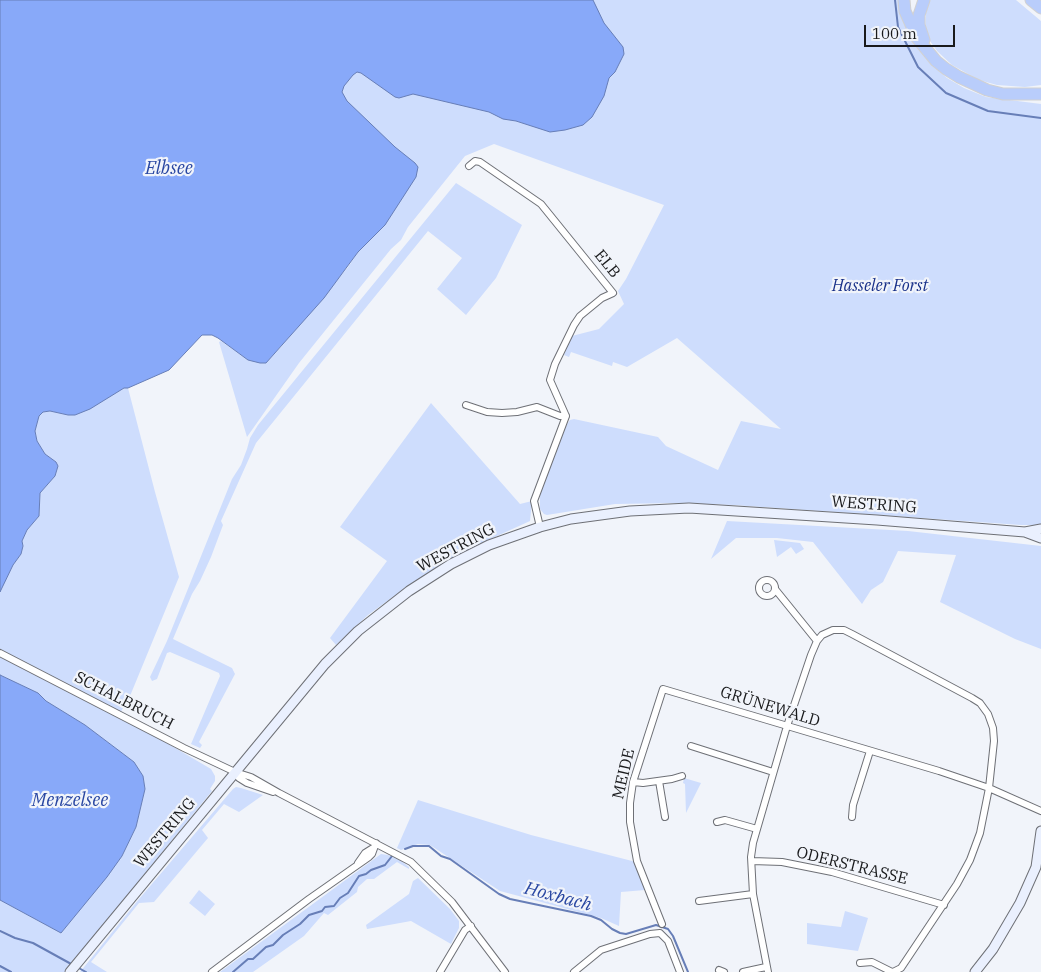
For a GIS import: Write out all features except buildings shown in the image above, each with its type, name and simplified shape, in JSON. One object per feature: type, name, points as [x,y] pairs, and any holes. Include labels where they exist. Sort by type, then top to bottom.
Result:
[{"type":"highway","points":[[904,0],[911,27],[917,38],[946,69],[974,85],[1003,94],[1041,94]]},
{"type":"highway","points":[[924,0],[919,15],[919,25],[929,53]]},
{"type":"highway","points":[[1031,0],[1041,8]]},
{"type":"highway","points":[[1024,94],[1041,100]]},
{"type":"main road","name":"WESTRING","points":[[70,972],[325,664],[358,631],[384,609],[430,576],[490,545],[540,527],[571,519],[630,511],[689,508],[1025,532],[1041,529]]},
{"type":"main road","name":"WESTRING","points":[[1025,532],[1041,538]]},
{"type":"main road","points":[[976,972],[993,949],[1020,903],[1036,867],[1041,831]]},
{"type":"street","name":"ELB","points":[[469,166],[475,161],[480,162],[541,204],[613,293],[602,298],[580,316],[555,364],[550,380],[566,416]]},
{"type":"street","points":[[466,405],[487,412],[502,413],[536,407],[560,416],[566,416],[534,501],[540,527]]},
{"type":"street","points":[[775,589],[817,641]]},
{"type":"street","points":[[743,972],[767,969],[753,894],[752,861],[753,843],[773,772],[802,677],[817,641],[828,632],[844,630],[895,655],[972,698],[988,714],[993,728],[994,741],[989,788],[980,833],[970,860],[957,884],[900,970],[893,972],[872,962],[860,962]]},
{"type":"street","name":"SCHALBRUCH","points":[[0,653],[235,772],[251,777],[375,846],[391,851],[411,862],[452,902],[505,972]]},
{"type":"street","name":"GRÜNEWALD","points":[[663,688],[989,788],[1041,811]]},
{"type":"street","name":"MEIDE","points":[[662,924],[637,861],[630,812],[633,782],[663,688]]},
{"type":"street","points":[[692,746],[773,772]]},
{"type":"street","points":[[852,817],[853,805],[870,751]]},
{"type":"street","points":[[633,782],[636,784],[682,776]]},
{"type":"street","points":[[658,781],[665,817]]},
{"type":"street","points":[[717,822],[726,820],[757,830]]},
{"type":"street","points":[[212,972],[357,864],[369,858],[375,846]]},
{"type":"street","name":"ODERSTRASSE","points":[[752,861],[782,862],[832,872],[944,905]]},
{"type":"street","points":[[699,901],[753,894]]},
{"type":"street","points":[[440,972],[465,930],[471,926]]},
{"type":"street","points":[[574,972],[601,950],[650,934],[660,933],[668,941],[680,972]]},
{"type":"green space","name":"Hasseler Forst","points":[[0,0],[901,0],[919,49],[929,62],[947,78],[964,88],[986,97],[1041,104],[1041,525],[677,503],[615,504],[544,514],[540,509],[540,492],[570,420],[574,419],[658,437],[666,446],[718,470],[741,421],[781,429],[677,338],[627,367],[613,362],[612,366],[571,352],[569,357],[564,355],[572,336],[599,329],[624,304],[618,291],[664,205],[494,144],[465,156],[408,227],[401,240],[391,249],[299,363],[247,437],[219,342],[221,341],[248,360],[266,363],[348,267],[358,252],[385,225]]},
{"type":"green space","points":[[930,0],[1016,0],[1041,21],[1041,85],[1025,87],[997,85],[979,80],[952,65],[937,51],[928,38],[925,27],[926,13]]},
{"type":"green space","points":[[456,183],[522,225],[496,278],[466,315],[437,289],[462,258],[428,231],[256,443],[221,521],[223,525],[211,557],[192,594],[173,639],[232,668],[235,674],[199,742],[202,745],[200,748],[191,744],[220,676],[219,673],[170,652],[167,653],[157,679],[152,681],[150,677],[167,641],[232,479],[241,465],[250,438],[258,425]]},
{"type":"green space","points":[[124,388],[128,388],[179,577],[130,696],[119,715],[211,769],[215,776],[215,781],[210,789],[212,791],[65,972],[0,972],[0,900],[61,933],[122,856],[136,827],[145,789],[143,776],[134,762],[85,725],[46,701],[38,693],[0,675],[0,592],[13,565],[21,554],[22,541],[27,530],[39,516],[40,493],[55,476],[58,466],[56,462],[45,454],[37,441],[35,431],[39,416],[43,412],[50,411],[75,415]]},
{"type":"green space","points":[[431,403],[520,504],[532,501],[530,521],[475,546],[415,581],[368,615],[336,645],[330,638],[387,561],[340,527]]},
{"type":"green space","points":[[727,521],[908,531],[1041,546],[1041,649],[1015,639],[940,602],[956,555],[898,551],[883,582],[871,590],[862,604],[813,542],[777,538],[736,538],[711,559]]},
{"type":"green space","points":[[774,540],[800,543],[804,549],[796,554],[791,547],[777,557]]},
{"type":"green space","points":[[684,778],[701,783],[686,813],[685,784],[683,783]]},
{"type":"green space","points":[[236,787],[263,795],[239,812],[224,804],[202,830],[208,838],[154,902],[139,903],[91,962],[107,972],[80,972],[139,899]]},
{"type":"green space","points":[[418,800],[531,835],[636,862],[645,890],[621,892],[619,926],[601,918],[500,891],[430,845],[418,844],[401,850],[397,848]]},
{"type":"green space","points":[[381,854],[400,860],[409,869],[397,862],[374,879],[367,879],[358,887],[357,892],[328,915],[324,913],[304,936],[253,972],[220,972]]},
{"type":"green space","points":[[418,878],[450,909],[459,921],[459,928],[451,944],[411,921],[367,929],[366,925],[409,894],[413,881]]},
{"type":"green space","points":[[199,890],[215,904],[205,916],[189,903]]},
{"type":"green space","points":[[845,911],[868,918],[858,951],[807,944],[807,923],[841,927]]},
{"type":"water","name":"Elbsee","points":[[0,0],[593,0],[604,23],[623,47],[624,54],[615,72],[609,78],[604,96],[592,117],[583,125],[550,132],[516,121],[503,119],[489,112],[413,94],[399,98],[395,97],[361,73],[357,72],[353,75],[344,86],[342,92],[347,101],[418,167],[416,177],[385,225],[358,252],[324,298],[266,363],[248,360],[218,338],[212,335],[202,335],[169,370],[124,388],[90,409],[75,415],[50,411],[43,412],[39,416],[35,431],[37,441],[45,454],[56,462],[58,466],[55,476],[40,493],[39,516],[27,530],[22,541],[21,554],[13,565],[0,592]]},
{"type":"water","name":"Menzelsee","points":[[0,675],[38,693],[46,701],[85,725],[134,762],[143,776],[145,789],[136,827],[122,856],[61,933],[0,900]]},
{"type":"waterway","points":[[895,0],[898,27],[918,67],[946,93],[988,111],[1041,118]]},
{"type":"waterway","name":"Hoxbach","points":[[405,849],[413,846],[429,846],[499,894],[510,899],[591,916],[601,920],[620,933],[626,934],[656,925],[668,929],[673,936],[688,972]]},
{"type":"waterway","name":"Hoxbach","points":[[233,972],[248,959],[253,959],[266,947],[273,945],[309,915],[322,911],[325,907],[334,906],[340,898],[348,893],[359,876],[385,865],[392,856]]},
{"type":"waterway","name":"Hoxbach","points":[[0,931],[33,943],[73,965]]},
{"type":"waterway","points":[[0,966],[11,972]]},
{"type":"waterway","name":"Hoxbach","points":[[77,967],[86,972]]}]
